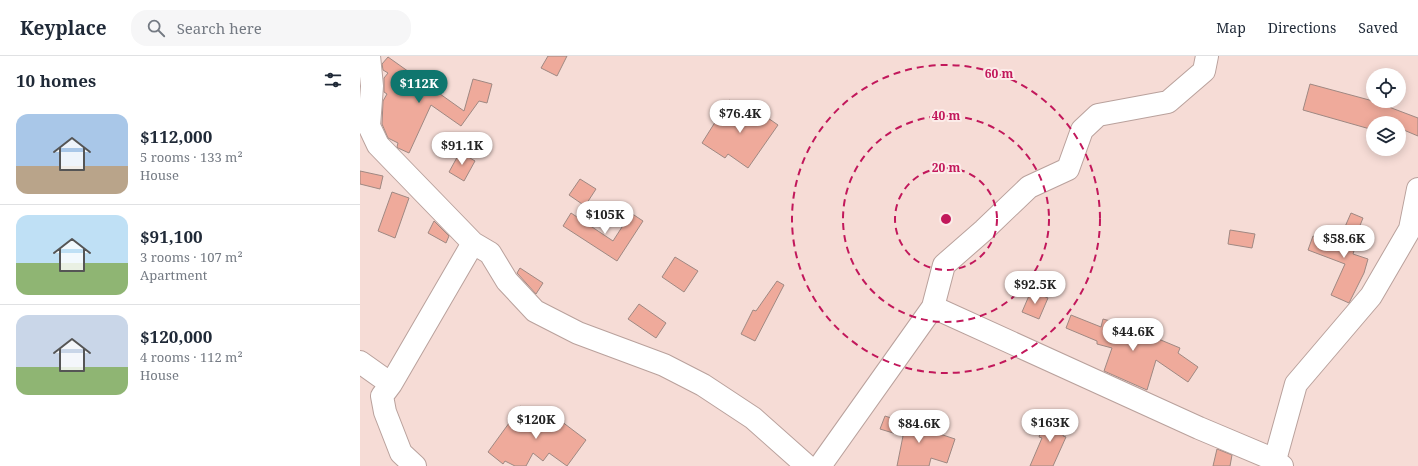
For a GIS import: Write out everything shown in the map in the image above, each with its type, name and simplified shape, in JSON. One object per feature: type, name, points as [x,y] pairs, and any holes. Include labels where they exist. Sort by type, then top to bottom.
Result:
[{"type":"street","points":[[369,56],[372,86],[370,126],[378,145],[473,243],[490,253],[507,281],[535,311],[578,333],[664,365],[703,385],[753,418],[807,466]]},
{"type":"street","points":[[820,466],[933,307],[944,265],[984,230],[1029,187],[1068,169],[1082,130],[1098,115],[1168,102],[1204,71],[1208,56]]},
{"type":"street","points":[[933,307],[1279,463],[1296,384],[1371,296],[1414,230],[1418,189]]},
{"type":"street","points":[[415,466],[402,453],[385,412],[382,396],[473,243]]},
{"type":"street","points":[[360,362],[390,384]]},
{"type":"building","points":[[548,56],[567,56],[557,76],[541,68]]},
{"type":"building","points":[[388,57],[464,111],[473,79],[492,84],[487,103],[479,101],[461,126],[431,105],[409,153],[398,148],[398,143],[388,138],[382,124],[383,101],[387,94],[384,92],[384,78],[388,73],[383,70],[382,64]]},
{"type":"building","points":[[1310,84],[1366,99],[1366,108],[1392,108],[1418,118],[1418,136],[1406,131],[1406,116],[1366,116],[1366,128],[1303,110]]},
{"type":"building","points":[[729,100],[751,114],[755,109],[778,125],[748,168],[728,154],[725,158],[702,143]]},
{"type":"building","points":[[460,152],[475,161],[464,181],[449,172]]},
{"type":"building","points":[[360,171],[383,176],[380,189],[360,184]]},
{"type":"building","points":[[580,179],[596,189],[585,206],[569,195]]},
{"type":"building","points":[[392,192],[409,198],[395,238],[378,231]]},
{"type":"building","points":[[571,213],[613,241],[631,213],[643,221],[617,261],[563,226]]},
{"type":"building","points":[[1351,213],[1363,218],[1350,250],[1354,251],[1353,254],[1368,259],[1364,273],[1349,303],[1331,295],[1345,264],[1308,250],[1313,236],[1337,245]]},
{"type":"building","points":[[434,221],[449,236],[446,243],[428,233]]},
{"type":"building","points":[[1230,230],[1255,234],[1252,248],[1228,244]]},
{"type":"building","points":[[675,257],[698,271],[684,292],[662,277]]},
{"type":"building","points":[[520,268],[543,283],[536,294],[517,273]]},
{"type":"building","points":[[777,281],[784,285],[755,341],[741,334],[753,310],[756,311]]},
{"type":"building","points":[[1031,291],[1048,298],[1039,319],[1022,312]]},
{"type":"building","points":[[639,304],[666,323],[656,338],[628,319]]},
{"type":"building","points":[[1071,315],[1101,327],[1103,319],[1132,327],[1180,348],[1178,353],[1198,367],[1188,382],[1156,360],[1147,390],[1104,371],[1112,348],[1097,344],[1097,341],[1066,328]]},
{"type":"building","points":[[520,406],[548,424],[553,415],[586,440],[567,466],[549,453],[543,461],[533,453],[526,466],[515,466],[505,461],[503,464],[488,452]]},
{"type":"building","points":[[885,416],[955,439],[947,463],[931,458],[929,466],[897,466],[903,436],[880,429]]},
{"type":"building","points":[[1045,418],[1066,424],[1063,436],[1066,437],[1053,466],[1030,466],[1042,438],[1039,437]]},
{"type":"building","points":[[1217,449],[1232,455],[1230,466],[1213,466]]}]
